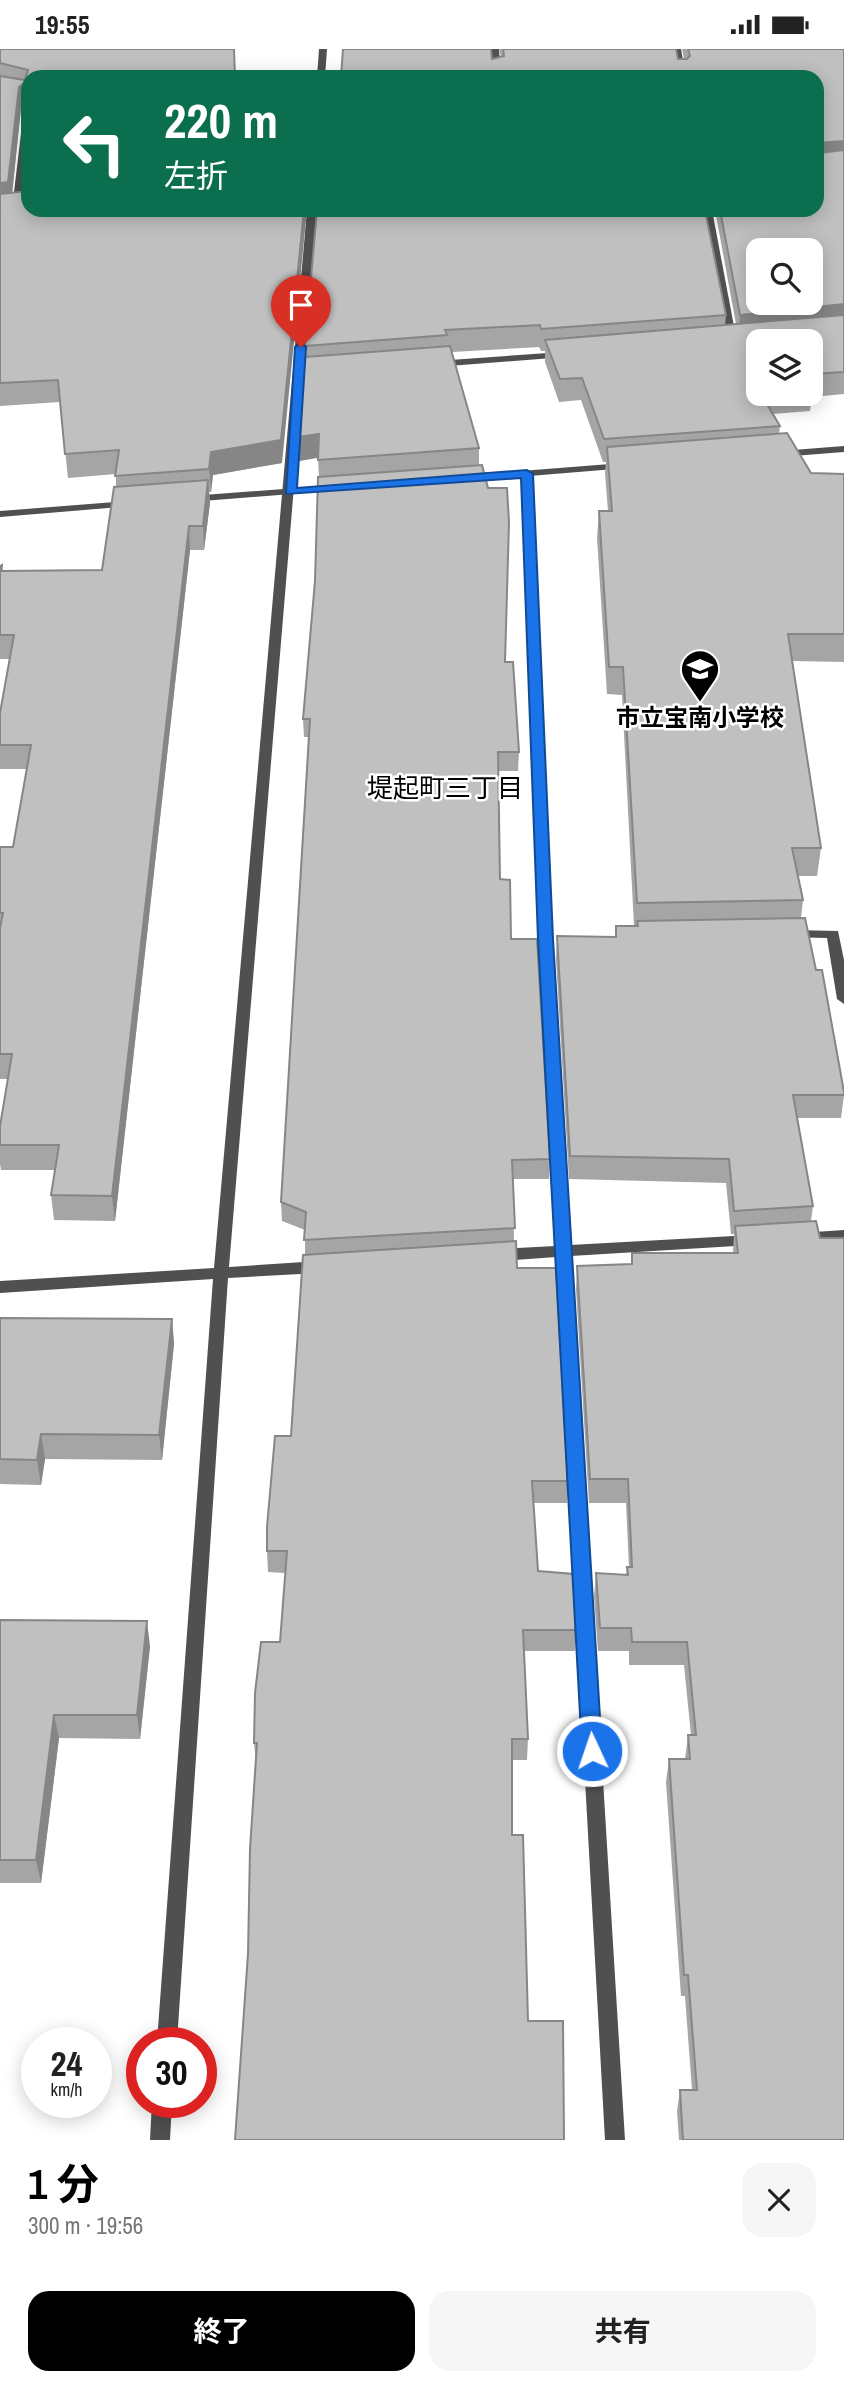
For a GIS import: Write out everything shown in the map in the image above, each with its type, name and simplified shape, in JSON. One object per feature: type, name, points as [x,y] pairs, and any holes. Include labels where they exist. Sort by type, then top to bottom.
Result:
[{"type":"street","points":[[322,70],[323,49]]},
{"type":"street","points":[[495,49],[496,70]]},
{"type":"street","points":[[677,49],[681,70]]},
{"type":"street","points":[[18,209],[21,179]]},
{"type":"street","points":[[168,2027],[221,1273],[312,217]]},
{"type":"street","points":[[708,217],[732,343]]},
{"type":"street","points":[[719,344],[745,342]]},
{"type":"street","points":[[421,365],[570,355]]},
{"type":"street","points":[[299,374],[312,373]]},
{"type":"street","points":[[761,456],[844,449]]},
{"type":"street","points":[[457,479],[637,465]]},
{"type":"street","points":[[527,474],[552,939],[562,1251],[615,2140]]},
{"type":"street","points":[[180,500],[346,487]]},
{"type":"street","points":[[0,514],[138,503]]},
{"type":"street","points":[[779,935],[834,934],[844,999]]},
{"type":"street","points":[[790,1238],[844,1235]]},
{"type":"street","points":[[480,1257],[764,1240]]},
{"type":"street","points":[[0,1287],[330,1266]]},
{"type":"street","points":[[160,2140],[161,2118]]},
{"type":"building","points":[[0,49],[234,49],[235,70],[28,70],[0,63]]},
{"type":"building","points":[[343,49],[491,49],[492,59],[504,56],[503,49],[676,49],[678,59],[687,59],[690,56],[688,49],[844,49],[844,141],[824,142],[824,70],[342,70]]},
{"type":"building","points":[[0,76],[21,79],[21,86],[8,182],[0,183]]},
{"type":"building","points":[[844,150],[844,304],[823,306],[823,238],[746,238],[746,314],[740,315],[721,217],[824,217],[824,152]]},
{"type":"building","points":[[21,192],[21,217],[303,217],[281,440],[211,452],[209,469],[115,476],[119,450],[65,454],[58,380],[0,383],[0,194]]},
{"type":"building","points":[[316,217],[706,217],[726,315],[541,329],[540,325],[445,330],[447,335],[305,346]]},
{"type":"building","points":[[844,315],[844,372],[823,373],[823,329],[746,329],[746,406],[768,406],[780,426],[604,439],[582,378],[560,379],[545,340]]},
{"type":"building","points":[[450,346],[479,448],[318,460],[319,434],[298,437],[305,357]]},
{"type":"building","name":"市立宝南小学校","points":[[787,433],[811,473],[844,474],[844,634],[788,634],[821,848],[792,848],[803,900],[637,903],[623,667],[609,667],[599,511],[612,511],[607,447]]},
{"type":"building","points":[[482,465],[488,488],[507,488],[509,522],[505,662],[513,662],[519,752],[498,752],[500,879],[510,880],[511,939],[537,939],[550,1159],[512,1160],[515,1228],[304,1240],[306,1212],[281,1202],[310,719],[303,719],[315,581],[318,477]]},
{"type":"building","points":[[208,480],[203,526],[189,526],[112,1196],[51,1195],[59,1145],[0,1145],[0,1126],[12,1054],[0,1054],[0,928],[3,913],[0,913],[0,847],[13,847],[31,745],[0,745],[0,713],[14,635],[0,635],[0,566],[2,565],[1,571],[102,570],[114,487]]},
{"type":"building","points":[[805,918],[816,970],[822,970],[844,1092],[844,1095],[793,1095],[813,1206],[734,1211],[729,1159],[570,1156],[557,936],[616,937],[616,926],[638,926],[637,921]]},
{"type":"building","points":[[816,1221],[820,1238],[844,1238],[844,2140],[683,2140],[680,2090],[697,2090],[688,1975],[684,1975],[669,1759],[690,1759],[688,1735],[696,1735],[687,1642],[632,1642],[631,1628],[600,1628],[596,1573],[628,1575],[627,1567],[632,1567],[628,1479],[590,1479],[577,1266],[632,1264],[632,1253],[738,1253],[735,1226]]},
{"type":"building","points":[[516,1241],[517,1268],[556,1268],[568,1481],[532,1481],[538,1571],[574,1574],[577,1630],[523,1630],[528,1739],[512,1739],[512,1835],[523,1835],[528,2021],[563,2021],[564,2140],[235,2140],[248,1954],[250,1849],[257,1743],[254,1743],[255,1693],[261,1642],[280,1642],[287,1551],[267,1551],[267,1527],[275,1436],[291,1436],[303,1255]]},
{"type":"building","points":[[0,1318],[172,1319],[159,1435],[41,1434],[37,1460],[0,1459]]},
{"type":"building","points":[[0,1620],[147,1621],[137,1715],[54,1715],[36,1860],[0,1860]]},
{"type":"place","name":"市立宝南小学校","points":[[700,703]]},
{"type":"district","name":"堤起町三丁目","points":[[445,788]]},
{"type":"route","points":[[301,347],[290,492],[527,474],[545,939],[592,1751]]}]
